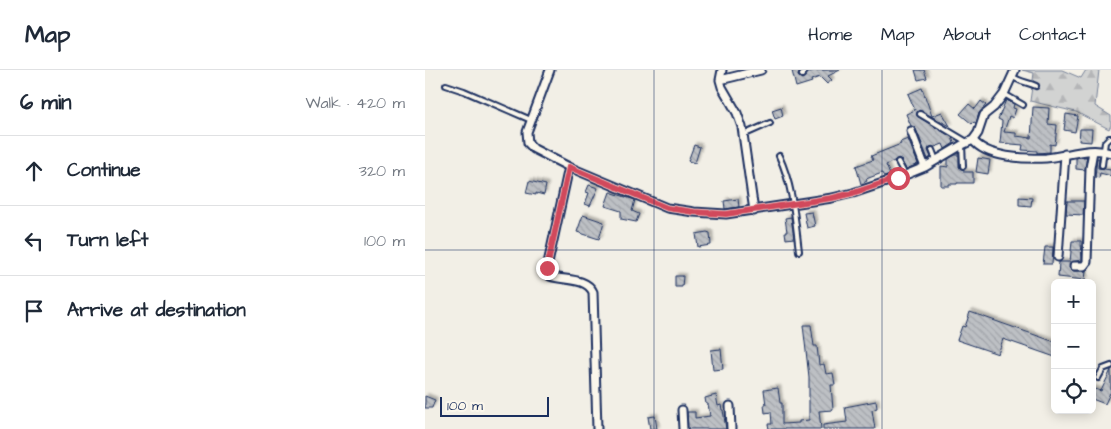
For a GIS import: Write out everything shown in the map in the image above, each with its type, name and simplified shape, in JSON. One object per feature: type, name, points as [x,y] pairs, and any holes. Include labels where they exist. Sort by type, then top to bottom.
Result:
[{"type":"street","points":[[550,70],[527,132],[528,143],[533,149],[569,167],[667,208],[726,214],[832,198],[853,193],[925,166],[968,142],[978,133],[983,115],[994,107],[1004,94],[1013,72]]},
{"type":"street","points":[[722,70],[720,80],[722,87],[737,113],[743,135],[754,210]]},
{"type":"street","points":[[720,80],[761,70]]},
{"type":"street","points":[[911,131],[925,166]]},
{"type":"street","points":[[968,142],[1001,156],[1047,158],[1093,151],[1111,153]]},
{"type":"street","points":[[1074,266],[1084,266],[1087,262],[1090,168],[1093,151]]},
{"type":"street","points":[[1058,257],[1065,154]]},
{"type":"street","points":[[569,167],[547,268],[550,276],[558,279],[583,282],[590,285],[593,292],[597,429]]},
{"type":"street","points":[[730,406],[731,429]]},
{"type":"street","points":[[682,410],[683,429]]},
{"type":"lane","points":[[802,76],[806,70]]},
{"type":"lane","points":[[1013,72],[1018,81],[1036,86]]},
{"type":"lane","points":[[446,85],[531,120]]},
{"type":"lane","points":[[1004,94],[1023,105]]},
{"type":"lane","points":[[920,114],[968,142],[963,166]]},
{"type":"lane","points":[[743,135],[770,123]]},
{"type":"lane","points":[[1102,165],[1105,142],[1111,138]]},
{"type":"lane","points":[[931,150],[936,160]]},
{"type":"lane","points":[[779,156],[785,169],[791,198],[794,203],[799,251]]},
{"type":"lane","points":[[898,162],[905,175]]},
{"type":"lane","points":[[1098,378],[1103,369],[1111,366]]},
{"type":"green space","points":[[1022,70],[1062,70],[1081,78],[1086,70],[1099,70],[1095,106],[1111,116],[1109,129],[1076,112],[1030,101],[1034,73]]},
{"type":"building","points":[[800,70],[798,76],[802,79],[809,72],[816,70],[840,70],[828,76],[832,80],[827,84],[820,77],[811,80],[812,82],[796,87],[792,71]]},
{"type":"building","points":[[915,70],[924,70],[927,78],[918,80]]},
{"type":"building","points":[[922,88],[932,116],[942,112],[950,126],[921,111],[917,112],[917,116],[952,137],[954,143],[945,149],[943,144],[930,147],[928,150],[931,157],[928,159],[916,129],[911,126],[906,114],[915,110],[908,94]]},
{"type":"building","points":[[1006,100],[1014,104],[1013,108],[1016,109],[1013,118],[1009,116],[1004,132],[1016,133],[1016,136],[1031,138],[1033,107],[1049,108],[1048,124],[1057,125],[1055,145],[1050,144],[1050,152],[1037,153],[1037,151],[1022,150],[1023,145],[1000,143],[1002,121],[998,119]]},
{"type":"building","points":[[981,101],[986,105],[979,113],[976,123],[972,124],[960,114],[969,104],[975,109]]},
{"type":"building","points":[[781,107],[783,116],[775,119],[772,110]]},
{"type":"building","points":[[1066,114],[1078,116],[1075,132],[1064,130]]},
{"type":"building","points":[[1080,129],[1092,129],[1091,142],[1079,141]]},
{"type":"building","points":[[908,139],[918,164],[906,169],[901,160],[897,159],[886,165],[890,175],[884,177],[882,173],[866,179],[867,181],[861,184],[856,166],[873,160],[871,156],[901,144],[900,142]]},
{"type":"building","points":[[694,145],[700,147],[695,163],[688,161]]},
{"type":"building","points":[[959,155],[959,167],[964,172],[973,172],[973,183],[941,186],[941,166],[948,167],[948,159]]},
{"type":"building","points":[[1087,157],[1085,170],[1076,169],[1076,158]]},
{"type":"building","points":[[978,158],[990,160],[988,174],[976,172]]},
{"type":"building","points":[[1097,158],[1099,158],[1098,168],[1111,170],[1111,176],[1100,173],[1099,178],[1095,177]]},
{"type":"building","points":[[529,181],[546,185],[544,195],[526,193]]},
{"type":"building","points":[[589,185],[598,188],[590,206],[585,204],[589,193],[586,192]]},
{"type":"building","points":[[610,192],[635,200],[632,211],[639,214],[636,222],[621,219],[621,211],[605,206]]},
{"type":"building","points":[[1019,197],[1032,198],[1031,206],[1019,205]]},
{"type":"building","points":[[738,199],[739,207],[725,209],[724,201]]},
{"type":"building","points":[[1067,201],[1084,201],[1083,215],[1066,214]]},
{"type":"building","points":[[812,212],[815,226],[807,228],[804,213]]},
{"type":"building","points":[[583,215],[604,222],[599,239],[577,232]]},
{"type":"building","points":[[791,217],[794,238],[786,239],[785,218]]},
{"type":"building","points":[[710,233],[711,245],[698,247],[696,234]]},
{"type":"building","points":[[1072,241],[1081,241],[1082,260],[1071,262],[1069,268],[1074,271],[1086,271],[1085,279],[1058,277],[1059,262],[1070,262]]},
{"type":"building","points":[[1045,247],[1053,247],[1052,264],[1043,264]]},
{"type":"building","points":[[675,276],[683,276],[682,287],[675,287]]},
{"type":"building","points":[[970,312],[1051,341],[1051,356],[1003,339],[998,354],[957,340],[962,326],[965,327]]},
{"type":"building","points":[[803,325],[811,325],[814,346],[817,346],[819,365],[824,364],[826,374],[833,373],[835,385],[831,385],[833,410],[819,411],[821,429],[769,429],[768,424],[772,424],[771,412],[765,413],[764,390],[778,388],[780,403],[782,403],[782,424],[799,423],[799,421],[809,420],[809,377]]},
{"type":"building","points":[[721,349],[723,369],[713,370],[711,350]]},
{"type":"building","points":[[1111,370],[1111,393],[1105,404],[1096,401],[1096,389],[1101,391]]},
{"type":"building","points":[[716,395],[718,406],[721,405],[723,410],[726,429],[688,429],[687,412],[695,412],[695,418],[710,416],[705,398]]},
{"type":"building","points":[[425,396],[435,400],[432,408],[425,408]]},
{"type":"building","points":[[876,401],[877,408],[872,410],[875,429],[823,429],[823,425],[847,422],[845,407]]},
{"type":"building","points":[[655,416],[657,429],[650,429],[648,417]]},
{"type":"route","points":[[547,268],[569,167],[667,208],[726,214],[832,198],[898,178]]}]
